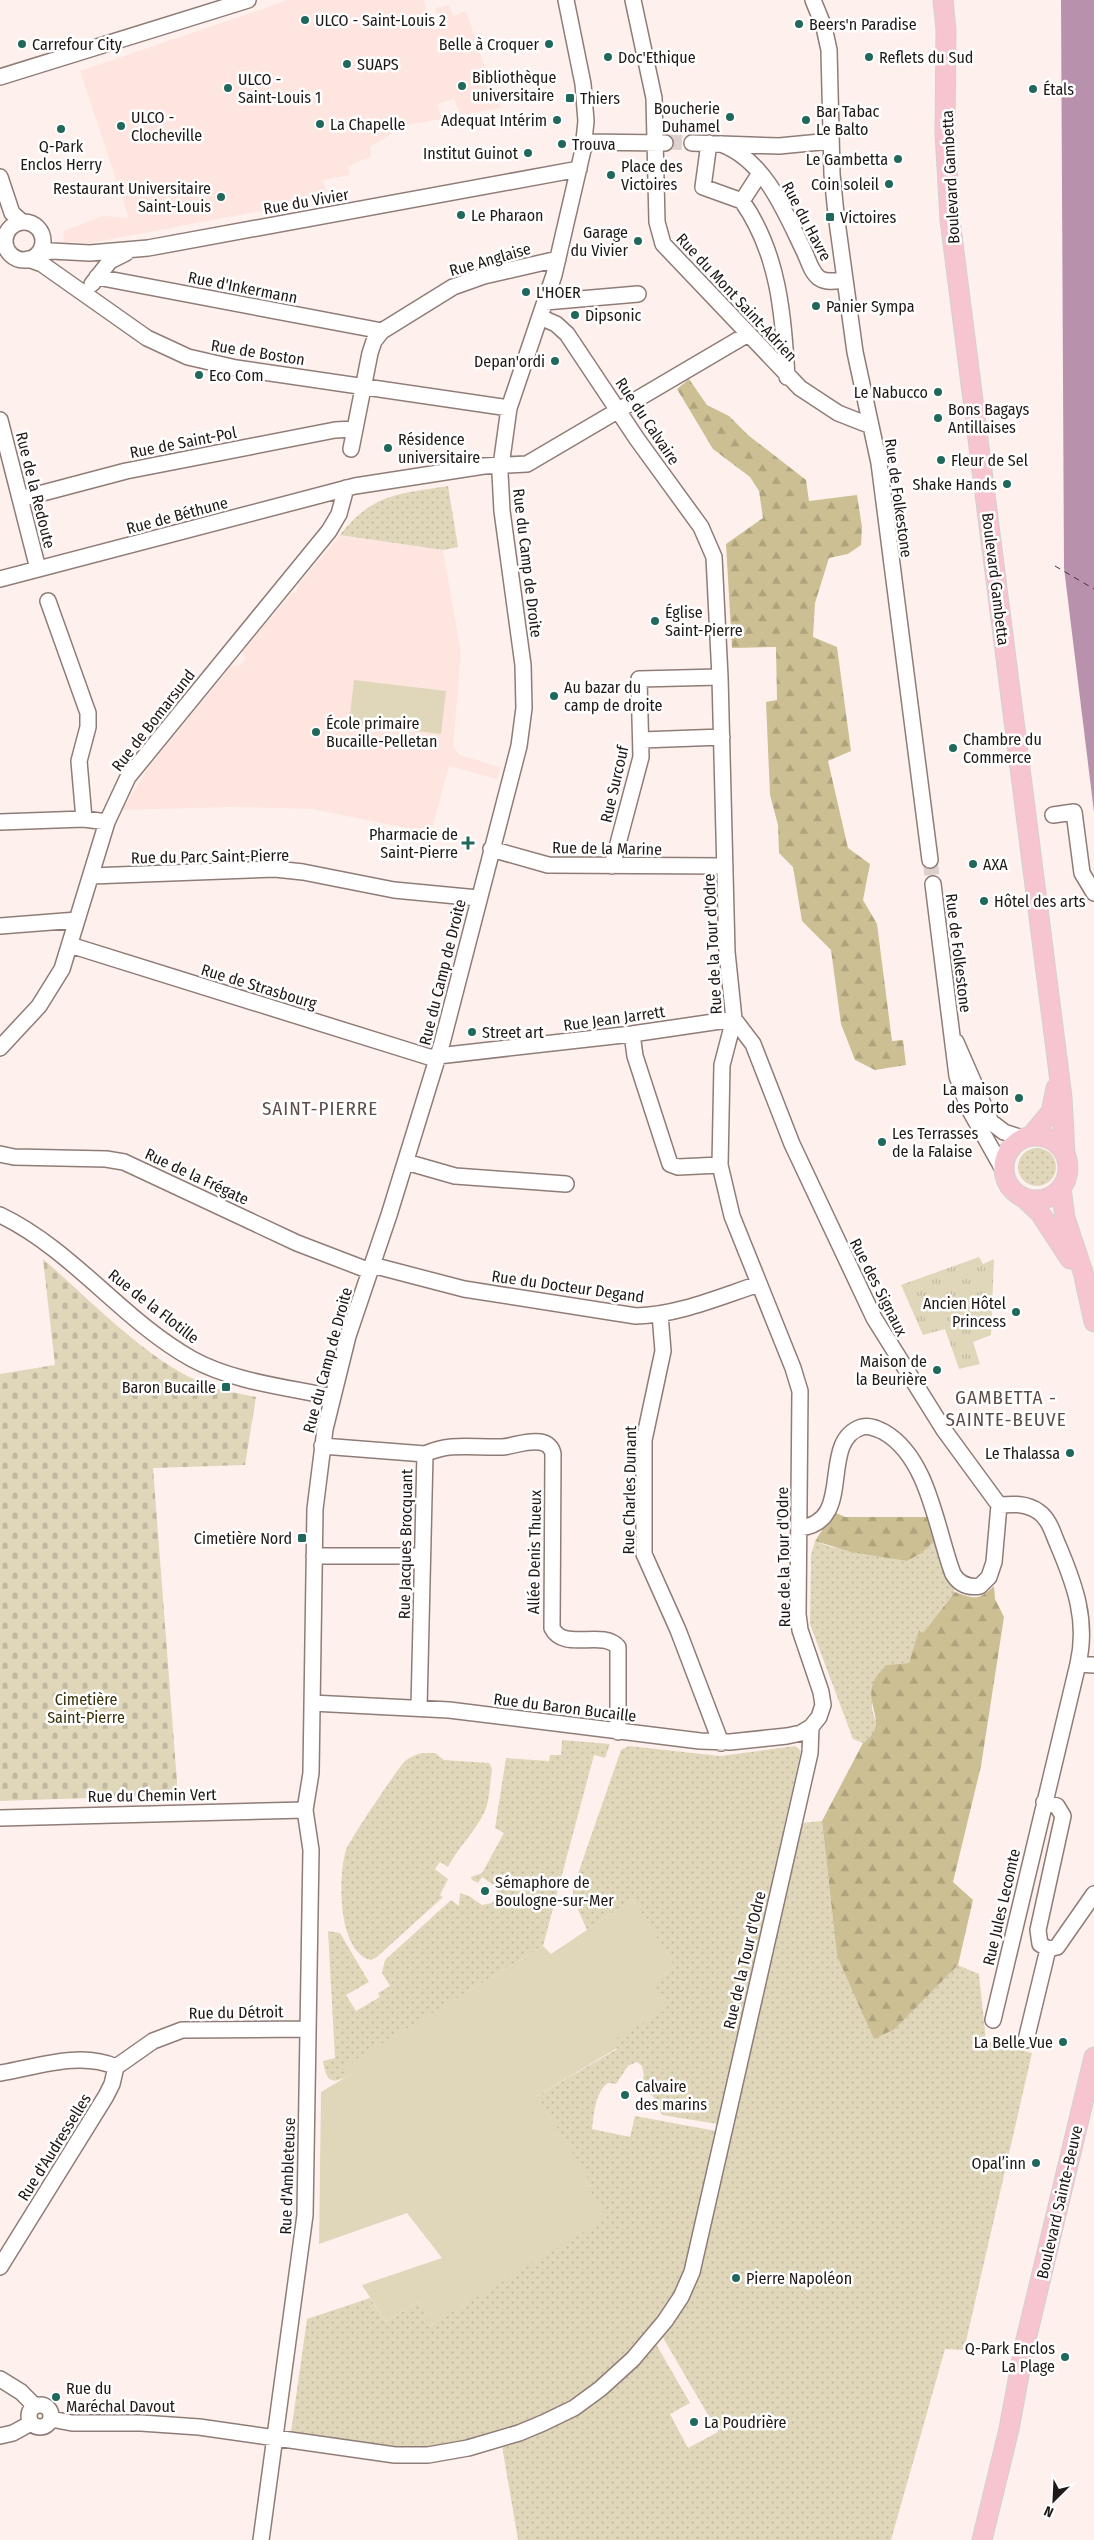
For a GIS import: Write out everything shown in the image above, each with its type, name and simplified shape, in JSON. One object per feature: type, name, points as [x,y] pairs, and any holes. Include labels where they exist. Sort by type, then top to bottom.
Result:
[{"type":"main road","points":[[943,0],[946,30]]},
{"type":"main road","points":[[946,30],[951,0]]},
{"type":"main road","name":"Boulevard Gambetta","points":[[946,30],[945,133],[950,220],[1062,1097],[1065,1154]]},
{"type":"main road","name":"Boulevard Gambetta","points":[[1027,1137],[1043,1124],[1053,1108],[1057,1067]]},
{"type":"main road","points":[[1086,1288],[1044,1218],[1010,1187],[1004,1171],[1008,1152],[1027,1137],[1051,1139],[1065,1154],[1068,1171],[1061,1188],[1065,1218],[1086,1288],[1094,1322]]},
{"type":"main road","points":[[1023,1197],[1033,1200],[1043,1199],[1061,1188]]},
{"type":"main road","name":"Boulevard Sainte-Beuve","points":[[982,2540],[1009,2430],[1024,2348],[1094,2057]]},
{"type":"main road","name":"Boulevard Sainte-Beuve","points":[[970,2540],[999,2427],[1024,2348]]},
{"type":"street","points":[[0,77],[248,0]]},
{"type":"street","name":"Rue du Mont Saint-Adrien","points":[[633,0],[653,88],[662,143],[657,193],[657,227],[663,244],[787,377],[830,408],[872,426]]},
{"type":"street","name":"Rue de Folkestone","points":[[813,0],[824,27],[829,50],[832,181],[855,352],[879,463],[930,860]]},
{"type":"street","name":"Rue du Camp de Droite","points":[[305,1810],[311,1773],[314,1556],[316,1497],[322,1446],[332,1397],[352,1323],[406,1162],[455,998],[478,898],[515,766],[524,708],[522,654],[502,511],[500,465],[509,408],[558,259],[580,169],[586,115],[582,72],[570,1]]},
{"type":"street","points":[[692,143],[779,146],[831,141]]},
{"type":"street","points":[[584,142],[662,143]]},
{"type":"street","points":[[715,144],[703,186],[742,201],[758,229],[778,287],[783,310],[787,377]]},
{"type":"street","name":"Rue du Havre","points":[[715,144],[741,155],[760,173],[783,207],[814,274],[827,281],[845,280]]},
{"type":"street","name":"Rue du Vivier","points":[[20,257],[50,251],[90,253],[148,248],[580,169]]},
{"type":"street","points":[[742,201],[760,173]]},
{"type":"street","points":[[0,178],[12,213],[21,221],[35,225],[42,233],[42,244],[20,257],[6,249],[5,237],[10,226],[21,221]]},
{"type":"street","points":[[86,294],[97,277],[114,258],[148,248]]},
{"type":"street","name":"Rue de Boston","points":[[20,257],[42,264],[147,338],[179,354],[225,366],[509,408]]},
{"type":"street","name":"Rue Anglaise","points":[[382,331],[453,287],[484,276],[558,259]]},
{"type":"street","name":"Rue d'Inkermann","points":[[97,277],[382,331]]},
{"type":"street","points":[[545,302],[638,294]]},
{"type":"street","name":"Rue du Calvaire","points":[[540,317],[564,330],[701,527],[714,557]]},
{"type":"street","points":[[351,449],[372,347],[382,331]]},
{"type":"street","name":"Rue de Béthune","points":[[0,579],[346,488],[500,465],[521,465],[537,460],[748,334]]},
{"type":"street","name":"Rue de la Redoute","points":[[0,420],[38,569]]},
{"type":"street","name":"Rue de Saint-Pol","points":[[20,499],[134,470],[335,430],[355,429]]},
{"type":"street","name":"Rue de Bomarsund","points":[[0,1048],[25,1024],[46,997],[62,968],[107,822],[123,786],[134,768],[328,531],[339,514],[346,488]]},
{"type":"street","name":"Rue de la Tour d'Odre","points":[[51,2419],[72,2423],[156,2424],[405,2456],[454,2450],[500,2439],[554,2418],[600,2389],[624,2368],[671,2314],[685,2288],[694,2264],[810,1754],[811,1727],[822,1712],[823,1698],[798,1622],[800,1391],[794,1368],[728,1204],[720,1165],[722,1065],[734,1019],[728,964],[720,676],[714,557]]},
{"type":"street","points":[[48,601],[88,713],[86,735],[79,761],[84,819]]},
{"type":"street","name":"Rue Surcouf","points":[[612,866],[640,765],[642,740],[639,680],[720,676]]},
{"type":"street","points":[[642,740],[722,737]]},
{"type":"street","points":[[1053,816],[1074,812],[1082,872],[1094,893]]},
{"type":"street","points":[[0,822],[84,819],[107,822]]},
{"type":"street","name":"Rue de la Marine","points":[[491,849],[548,865],[725,866]]},
{"type":"street","name":"Rue du Parc Saint-Pierre","points":[[90,876],[275,869],[303,872],[394,890],[478,898]]},
{"type":"street","name":"Rue de Folkestone","points":[[933,884],[953,1059],[962,1095],[1004,1171]]},
{"type":"street","points":[[0,926],[77,920]]},
{"type":"street","name":"Rue de Strasbourg","points":[[70,946],[413,1052],[438,1057]]},
{"type":"street","name":"Rue Jean Jarrett","points":[[438,1057],[632,1034],[734,1019]]},
{"type":"street","name":"Rue des Signaux","points":[[734,1019],[753,1044],[792,1144],[870,1312],[944,1430],[998,1505]]},
{"type":"street","name":"Rue de Folkestone","points":[[950,1027],[988,1118],[1004,1132],[1027,1137]]},
{"type":"street","points":[[632,1034],[635,1056],[670,1164],[678,1167],[720,1165]]},
{"type":"street","name":"Rue de la Frégate","points":[[0,1154],[14,1158],[113,1159],[124,1162],[297,1243],[371,1268]]},
{"type":"street","points":[[406,1162],[455,1176],[566,1184]]},
{"type":"street","name":"Rue de la Flotille","points":[[0,1215],[44,1240],[151,1330],[192,1359],[228,1374],[332,1397]]},
{"type":"street","name":"Rue du Docteur Degand","points":[[371,1268],[464,1289],[636,1316],[660,1314],[759,1284]]},
{"type":"street","name":"Rue Charles Dunant","points":[[660,1314],[663,1351],[644,1440],[644,1554],[680,1635],[721,1743]]},
{"type":"street","points":[[799,1528],[814,1525],[826,1514],[832,1500],[843,1443],[853,1432],[864,1427],[875,1428],[894,1439],[916,1466],[953,1574],[956,1579],[965,1585],[980,1586],[992,1570],[998,1505],[1027,1506],[1041,1513],[1049,1524],[1071,1575],[1080,1604],[1083,1632],[1078,1664],[1094,1665]]},
{"type":"street","name":"Allée Denis Thueux","points":[[425,1454],[447,1446],[502,1447],[521,1442],[542,1442],[551,1448],[553,1454],[551,1625],[553,1631],[560,1637],[609,1641],[618,1646],[618,1732]]},
{"type":"street","name":"Rue Jacques Brocquant","points":[[322,1446],[425,1454],[420,1708]]},
{"type":"street","points":[[314,1556],[422,1556]]},
{"type":"street","name":"Rue Jules Lecomte","points":[[993,2020],[1078,1664]]},
{"type":"street","name":"Rue du Baron Bucaille","points":[[312,1703],[420,1708],[721,1743],[787,1736],[801,1733],[811,1727]]},
{"type":"street","points":[[1044,1802],[1057,1806],[1063,1816],[1038,1935],[1040,1944],[1048,1949],[1055,1948],[1060,1944],[1094,1894]]},
{"type":"street","name":"Rue du Chemin Vert","points":[[0,1818],[305,1810]]},
{"type":"street","name":"Rue d'Ambleteuse","points":[[261,2540],[305,2215],[311,1846],[305,1810]]},
{"type":"street","points":[[1026,2040],[1048,1949]]},
{"type":"street","name":"Rue du Détroit","points":[[116,2068],[153,2041],[182,2030],[308,2029]]},
{"type":"street","points":[[0,2073],[80,2059],[95,2060],[116,2068]]},
{"type":"street","name":"Rue d'Audresselles","points":[[0,2267],[106,2096],[112,2084],[116,2068]]},
{"type":"street","points":[[0,2378],[20,2392],[35,2406]]},
{"type":"street","points":[[41,2405],[51,2413],[51,2419],[46,2426],[42,2427],[31,2423],[29,2414],[35,2406],[41,2405]]},
{"type":"street","points":[[0,2436],[14,2433],[31,2423]]},
{"type":"shaded area","points":[[288,0],[424,0],[433,30],[441,28],[435,8],[449,5],[453,16],[466,11],[497,103],[500,103],[501,108],[460,115],[454,99],[437,104],[442,119],[406,125],[370,147],[371,156],[348,167],[350,175],[323,180],[328,198],[91,243],[64,242],[63,231],[104,216],[129,218],[80,71]]},
{"type":"shaded area","points":[[1061,0],[1094,0],[1094,812],[1064,568]]},
{"type":"shaded area","name":"École primaire Bucaille-Pelletan","points":[[340,535],[443,550],[461,653],[453,747],[460,755],[500,767],[497,779],[449,766],[431,833],[312,809],[231,807],[122,810],[148,768],[232,665],[240,666],[246,658],[241,652],[293,592],[295,593],[299,584]]},
{"type":"green space","points":[[689,379],[707,405],[729,416],[748,435],[806,480],[809,501],[857,495],[862,527],[861,545],[848,554],[829,558],[815,603],[813,637],[837,647],[851,751],[828,761],[848,848],[870,864],[863,900],[877,924],[892,1041],[903,1040],[906,1065],[875,1070],[855,1060],[841,1024],[831,950],[802,921],[793,867],[779,853],[778,825],[770,795],[766,702],[777,700],[776,647],[732,648],[726,544],[763,518],[759,491],[750,477],[713,449],[677,389]]},
{"type":"green space","points":[[448,486],[458,547],[443,550],[340,535],[352,521],[376,503],[401,494]]},
{"type":"green space","points":[[354,680],[446,691],[441,734],[349,723]]},
{"type":"green space","points":[[1037,1148],[1050,1154],[1056,1167],[1050,1180],[1037,1186],[1024,1180],[1018,1167],[1024,1154]]},
{"type":"green space","points":[[979,1257],[983,1264],[994,1259],[991,1335],[973,1342],[980,1364],[959,1369],[945,1329],[923,1335],[901,1285]]},
{"type":"green space","name":"Cimetière Saint-Pierre","points":[[43,1259],[117,1326],[178,1371],[212,1387],[256,1397],[245,1465],[153,1468],[178,1795],[0,1801],[0,1374],[55,1365]]},
{"type":"green space","points":[[834,1512],[845,1517],[928,1517],[935,1540],[922,1553],[907,1561],[851,1552],[815,1541]]},
{"type":"green space","points":[[935,1540],[944,1571],[955,1592],[923,1633],[920,1630],[909,1663],[886,1665],[873,1698],[872,1705],[876,1721],[875,1731],[863,1743],[853,1739],[810,1624],[811,1555],[815,1541],[831,1547],[907,1561],[922,1553]]},
{"type":"green space","points":[[994,1586],[995,1599],[1004,1617],[981,1766],[953,1882],[973,1900],[958,1965],[895,2029],[874,2039],[837,1956],[822,1821],[863,1743],[871,1736],[875,1729],[876,1722],[872,1690],[878,1675],[886,1665],[909,1663],[919,1630],[923,1633],[955,1592],[976,1597],[984,1594]]},
{"type":"green space","points":[[562,1740],[610,1744],[605,1758],[594,1755],[543,1946],[346,2066],[351,2074],[335,2081],[328,2078],[323,2061],[335,2058],[328,1931],[340,1933],[369,1982],[346,1995],[356,2011],[380,1997],[378,1993],[390,1986],[382,1973],[385,1960],[451,1900],[459,1906],[460,1893],[469,1896],[482,1905],[492,1903],[498,1895],[495,1886],[482,1877],[478,1883],[472,1880],[471,1877],[482,1873],[504,1833],[495,1828],[506,1758],[549,1761],[550,1755],[561,1755]]},
{"type":"green space","points":[[629,1746],[720,1756],[795,1746],[801,1751],[718,2124],[662,2115],[653,2096],[640,2088],[644,2075],[642,2066],[637,2062],[628,2066],[616,2084],[608,2083],[604,2087],[596,2104],[592,2129],[630,2137],[635,2116],[716,2131],[712,2162],[685,2270],[677,2290],[651,2329],[626,2357],[597,2381],[565,2403],[531,2421],[459,2444],[422,2448],[356,2443],[291,2432],[307,2319],[370,2298],[386,2322],[418,2302],[432,2325],[591,2185],[537,2096],[617,2049],[612,2041],[653,1981],[675,1968],[633,1899],[587,1930],[573,1898],[573,1888],[621,1750]]},
{"type":"green space","points":[[422,1753],[435,1753],[444,1760],[489,1763],[492,1769],[488,1801],[481,1818],[448,1867],[440,1862],[435,1869],[448,1879],[440,1895],[443,1897],[377,1957],[371,1960],[360,1954],[352,1943],[346,1929],[341,1894],[343,1862],[349,1843],[400,1767],[405,1761]]},
{"type":"green space","points":[[822,1821],[837,1956],[895,2029],[958,1965],[979,1974],[986,2041],[1032,2053],[964,2350],[945,2349],[891,2540],[518,2540],[502,2446],[548,2429],[587,2407],[622,2379],[656,2344],[690,2403],[670,2414],[688,2448],[718,2432],[662,2336],[688,2299],[801,1823]]},
{"type":"green space","points":[[633,1899],[676,1968],[653,1981],[667,2009],[612,2041],[617,2048],[537,2096],[592,2184],[588,2187],[607,2218],[431,2325],[418,2302],[386,2322],[362,2285],[442,2258],[407,2213],[319,2244],[321,2092],[351,2074],[345,2066],[543,1946],[551,1954]]},
{"type":"ferry route","points":[[1055,566],[1094,589]]},
{"type":"tunnel","points":[[667,142],[692,143]]},
{"type":"tunnel","points":[[930,860],[933,884]]},
{"type":"place","name":"ULCO - Saint-Louis 2","points":[[305,20]]},
{"type":"place","name":"Beers'n Paradise","points":[[799,24]]},
{"type":"place","name":"Carrefour City","points":[[22,44]]},
{"type":"place","name":"Belle à Croquer","points":[[549,44]]},
{"type":"place","name":"Doc'Ethique","points":[[608,57]]},
{"type":"place","name":"Reflets du Sud","points":[[869,57]]},
{"type":"place","name":"SUAPS","points":[[347,64]]},
{"type":"place","name":"Bibliothèque universitaire","points":[[462,86]]},
{"type":"place","name":"ULCO - Saint-Louis 1","points":[[228,88]]},
{"type":"place","name":"Étals","points":[[1033,89]]},
{"type":"place","name":"Thiers","points":[[570,98]]},
{"type":"place","name":"Boucherie Duhamel","points":[[730,117]]},
{"type":"place","name":"Adequat Intérim","points":[[557,120]]},
{"type":"place","name":"Bar Tabac Le Balto","points":[[806,120]]},
{"type":"place","name":"La Chapelle","points":[[320,124]]},
{"type":"place","name":"ULCO - Clocheville","points":[[121,126]]},
{"type":"place","name":"Q-Park Enclos Herry","points":[[61,129]]},
{"type":"place","name":"Trouva","points":[[562,144]]},
{"type":"place","name":"Institut Guinot","points":[[528,153]]},
{"type":"place","name":"Le Gambetta","points":[[898,159]]},
{"type":"place","name":"Place des Victoires","points":[[611,175]]},
{"type":"place","name":"Coin soleil","points":[[889,184]]},
{"type":"place","name":"Restaurant Universitaire Saint-Louis","points":[[221,197]]},
{"type":"place","name":"Le Pharaon","points":[[461,215]]},
{"type":"place","name":"Victoires","points":[[830,217]]},
{"type":"place","name":"Garage du Vivier","points":[[638,241]]},
{"type":"place","name":"L'HOER","points":[[526,292]]},
{"type":"place","name":"Panier Sympa","points":[[816,306]]},
{"type":"place","name":"Dipsonic","points":[[575,315]]},
{"type":"place","name":"Depan'ordi","points":[[555,361]]},
{"type":"place","name":"Eco Com","points":[[199,375]]},
{"type":"place","name":"Le Nabucco","points":[[938,392]]},
{"type":"place","name":"Bons Bagays Antillaises","points":[[938,418]]},
{"type":"place","name":"Résidence universitaire","points":[[388,448]]},
{"type":"place","name":"Fleur de Sel","points":[[941,460]]},
{"type":"place","name":"Shake Hands","points":[[1007,484]]},
{"type":"place","name":"Église Saint-Pierre","points":[[655,621]]},
{"type":"place","name":"Au bazar du camp de droite","points":[[554,696]]},
{"type":"place","name":"École primaire Bucaille-Pelletan","points":[[316,732]]},
{"type":"place","name":"Chambre du Commerce","points":[[953,748]]},
{"type":"place","name":"Pharmacie de Saint-Pierre","points":[[468,843]]},
{"type":"place","name":"AXA","points":[[973,864]]},
{"type":"place","name":"Hôtel des arts","points":[[984,901]]},
{"type":"place","name":"Street art","points":[[472,1032]]},
{"type":"place","name":"La maison des Porto","points":[[1019,1098]]},
{"type":"place","name":"Les Terrasses de la Falaise","points":[[882,1142]]},
{"type":"place","name":"Ancien Hôtel Princess","points":[[1016,1312]]},
{"type":"place","name":"Maison de la Beurière","points":[[937,1370]]},
{"type":"place","name":"Baron Bucaille","points":[[226,1387]]},
{"type":"place","name":"Le Thalassa","points":[[1070,1453]]},
{"type":"place","name":"Cimetière Nord","points":[[302,1538]]},
{"type":"place","name":"Sémaphore de Boulogne-sur-Mer","points":[[485,1891]]},
{"type":"place","name":"La Belle Vue","points":[[1063,2042]]},
{"type":"place","name":"Calvaire des marins","points":[[625,2095]]},
{"type":"place","name":"Opal’inn","points":[[1036,2163]]},
{"type":"place","name":"Pierre Napoléon","points":[[736,2278]]},
{"type":"place","name":"Q-Park Enclos La Plage","points":[[1065,2357]]},
{"type":"place","name":"Rue du Maréchal Davout","points":[[56,2397]]},
{"type":"place","name":"La Poudrière","points":[[694,2422]]},
{"type":"district","name":"SAINT-PIERRE","points":[[320,1108]]},
{"type":"district","name":"GAMBETTA - SAINTE-BEUVE","points":[[1006,1408]]}]
